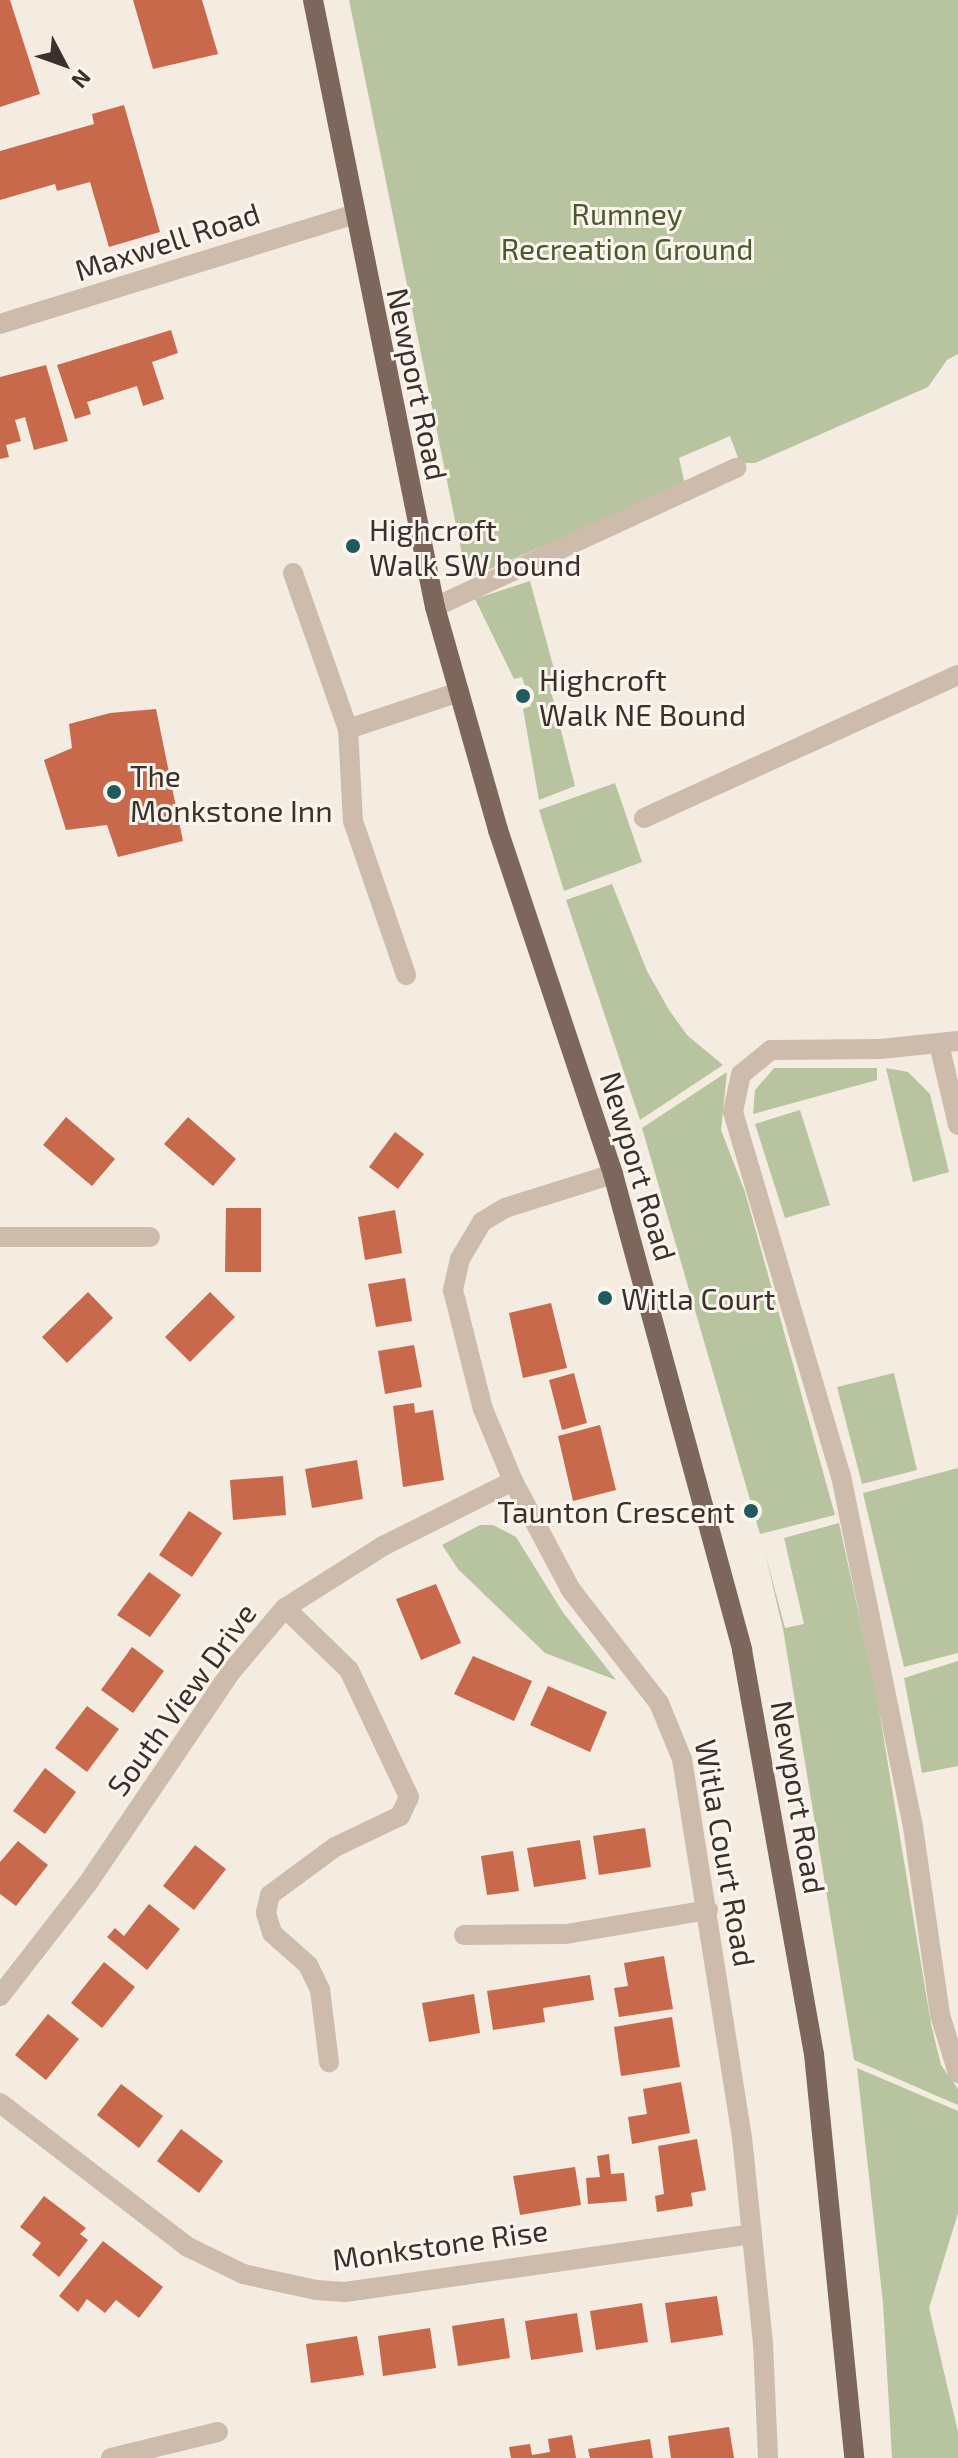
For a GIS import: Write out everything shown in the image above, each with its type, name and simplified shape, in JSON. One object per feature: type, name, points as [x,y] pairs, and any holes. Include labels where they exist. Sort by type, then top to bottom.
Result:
[{"type":"main road","name":"Newport Road","points":[[313,0],[352,215],[435,607],[498,830],[613,1174],[742,1650],[814,2054],[854,2458]]},
{"type":"street","name":"Maxwell Road","points":[[0,324],[352,215]]},
{"type":"street","points":[[435,607],[736,468]]},
{"type":"street","points":[[293,573],[348,729],[353,821],[406,975]]},
{"type":"street","points":[[644,818],[958,675]]},
{"type":"street","points":[[348,729],[459,692]]},
{"type":"street","points":[[958,1125],[949,1042],[771,1050],[741,1074],[733,1112],[841,1476],[913,1827],[940,2015],[958,2073]]},
{"type":"street","name":"Witla Court Road","points":[[613,1174],[505,1208],[471,1233],[460,1259],[453,1290],[483,1409],[513,1481],[571,1590],[637,1671],[672,1728],[682,1759],[708,1910],[752,2234],[768,2458]]},
{"type":"street","points":[[0,1237],[150,1237]]},
{"type":"street","name":"South View Drive","points":[[0,1996],[88,1883],[230,1673],[285,1608],[383,1546],[513,1481]]},
{"type":"street","points":[[285,1608],[349,1670],[409,1797],[400,1816],[335,1847],[270,1895],[266,1913],[272,1933],[308,1965],[320,1990],[329,2062]]},
{"type":"street","points":[[464,1935],[566,1934],[708,1910]]},
{"type":"street","name":"Monkstone Rise","points":[[0,2103],[188,2247],[243,2274],[316,2290],[345,2292],[752,2234]]},
{"type":"street","points":[[111,2458],[218,2432]]},
{"type":"green space","name":"Rumney Recreation Ground","points":[[349,0],[958,0],[958,354],[947,360],[928,387],[755,463],[740,463],[730,436],[679,458],[685,485],[467,579]]},
{"type":"green space","points":[[530,581],[557,680],[549,683],[575,786],[539,800],[523,709],[531,706],[522,677],[514,679],[475,599]]},
{"type":"green space","points":[[615,783],[642,862],[564,891],[539,810]]},
{"type":"green space","points":[[612,884],[647,971],[669,1010],[687,1035],[723,1065],[640,1120],[566,900]]},
{"type":"green space","points":[[774,1068],[877,1068],[877,1080],[753,1114],[755,1090]]},
{"type":"green space","points":[[886,1068],[908,1072],[930,1094],[949,1172],[913,1182]]},
{"type":"green space","points":[[727,1072],[721,1130],[745,1192],[835,1515],[760,1534],[642,1128]]},
{"type":"green space","points":[[800,1110],[830,1205],[785,1218],[755,1124]]},
{"type":"green space","points":[[894,1373],[917,1470],[862,1484],[837,1387]]},
{"type":"green space","points":[[958,1468],[958,1653],[904,1667],[863,1493]]},
{"type":"green space","points":[[839,1523],[876,1692],[931,2024],[941,2065],[958,2089],[958,2105],[854,2060],[783,1629],[765,1553],[785,1628],[804,1624],[784,1538]]},
{"type":"green space","points":[[480,1525],[493,1525],[516,1537],[562,1611],[616,1680],[545,1653],[458,1569],[442,1545]]},
{"type":"green space","points":[[958,1661],[958,1766],[922,1773],[904,1678]]},
{"type":"green space","points":[[857,2068],[958,2111],[958,2213],[929,2308],[958,2432],[958,2458],[892,2458],[883,2303]]},
{"type":"building","points":[[0,0],[10,0],[40,94],[0,107]]},
{"type":"building","points":[[133,0],[202,0],[218,54],[153,69]]},
{"type":"building","points":[[124,105],[160,232],[109,247],[90,182],[57,191],[55,184],[0,200],[0,151],[94,124],[92,114]]},
{"type":"building","points":[[171,330],[178,353],[152,362],[164,399],[143,406],[137,386],[87,402],[91,414],[75,419],[57,365]]},
{"type":"building","points":[[46,365],[68,441],[34,450],[25,417],[15,420],[21,441],[6,445],[9,457],[0,459],[0,377]]},
{"type":"building","name":"The Monkstone Inn","points":[[156,709],[183,841],[118,857],[107,825],[66,830],[44,760],[72,748],[69,724],[110,713]]},
{"type":"building","points":[[66,1117],[115,1159],[92,1186],[43,1145]]},
{"type":"building","points":[[188,1117],[236,1159],[213,1186],[164,1144]]},
{"type":"building","points":[[395,1132],[424,1154],[398,1189],[369,1167]]},
{"type":"building","points":[[226,1208],[261,1208],[261,1272],[225,1272]]},
{"type":"building","points":[[395,1210],[402,1253],[365,1260],[358,1217]]},
{"type":"building","points":[[405,1278],[412,1321],[376,1327],[368,1284]]},
{"type":"building","points":[[88,1292],[113,1318],[67,1363],[42,1337]]},
{"type":"building","points":[[210,1292],[235,1317],[190,1362],[165,1337]]},
{"type":"building","points":[[551,1303],[567,1368],[523,1378],[509,1313]]},
{"type":"building","points":[[414,1345],[422,1387],[385,1394],[378,1351]]},
{"type":"building","points":[[574,1373],[587,1423],[562,1430],[549,1380]]},
{"type":"building","points":[[414,1403],[415,1413],[433,1410],[444,1480],[403,1487],[393,1406]]},
{"type":"building","points":[[600,1425],[616,1490],[573,1501],[558,1436]]},
{"type":"building","points":[[357,1460],[363,1499],[312,1508],[305,1469]]},
{"type":"building","points":[[283,1476],[286,1515],[233,1520],[230,1480]]},
{"type":"building","points":[[189,1511],[222,1533],[192,1577],[159,1555]]},
{"type":"building","points":[[149,1572],[181,1595],[150,1637],[117,1615]]},
{"type":"building","points":[[436,1584],[461,1643],[421,1660],[396,1599]]},
{"type":"building","points":[[132,1647],[164,1671],[133,1713],[101,1690]]},
{"type":"building","points":[[473,1656],[532,1681],[514,1721],[454,1694]]},
{"type":"building","points":[[548,1686],[607,1712],[590,1752],[530,1725]]},
{"type":"building","points":[[87,1706],[119,1729],[87,1772],[55,1748]]},
{"type":"building","points":[[45,1768],[76,1792],[45,1834],[13,1811]]},
{"type":"building","points":[[645,1828],[651,1867],[599,1875],[593,1836]]},
{"type":"building","points":[[580,1840],[586,1879],[534,1887],[527,1848]]},
{"type":"building","points":[[18,1841],[48,1865],[16,1906],[0,1894],[0,1862]]},
{"type":"building","points":[[195,1845],[226,1869],[194,1910],[163,1886]]},
{"type":"building","points":[[513,1851],[519,1891],[487,1895],[481,1856]]},
{"type":"building","points":[[149,1904],[180,1929],[147,1970],[107,1937],[115,1928],[124,1936]]},
{"type":"building","points":[[664,1956],[673,2009],[619,2017],[614,1988],[628,1986],[624,1963]]},
{"type":"building","points":[[104,1962],[135,1987],[102,2028],[71,2003]]},
{"type":"building","points":[[590,1975],[594,2000],[543,2008],[545,2022],[493,2030],[487,1991]]},
{"type":"building","points":[[474,1994],[480,2033],[429,2042],[422,2003]]},
{"type":"building","points":[[48,2014],[79,2039],[46,2080],[15,2055]]},
{"type":"building","points":[[672,2017],[680,2067],[621,2076],[614,2027]]},
{"type":"building","points":[[681,2082],[690,2133],[632,2144],[628,2117],[647,2114],[643,2089]]},
{"type":"building","points":[[121,2084],[163,2116],[139,2148],[97,2115]]},
{"type":"building","points":[[181,2129],[223,2161],[199,2193],[157,2161]]},
{"type":"building","points":[[697,2139],[706,2190],[691,2193],[693,2206],[657,2212],[655,2196],[664,2194],[658,2146]]},
{"type":"building","points":[[609,2154],[611,2174],[624,2173],[627,2201],[588,2204],[586,2178],[600,2177],[597,2156]]},
{"type":"building","points":[[575,2167],[581,2205],[520,2215],[513,2176]]},
{"type":"building","points":[[44,2196],[86,2228],[80,2234],[88,2240],[59,2277],[32,2255],[41,2243],[20,2227]]},
{"type":"building","points":[[103,2241],[163,2287],[139,2318],[116,2300],[105,2313],[87,2299],[78,2312],[59,2296]]},
{"type":"building","points":[[717,2296],[723,2335],[671,2343],[665,2303]]},
{"type":"building","points":[[642,2303],[648,2342],[596,2350],[590,2311]]},
{"type":"building","points":[[577,2313],[583,2352],[531,2360],[525,2321]]},
{"type":"building","points":[[504,2318],[510,2358],[458,2366],[452,2326]]},
{"type":"building","points":[[430,2328],[436,2368],[383,2376],[378,2336]]},
{"type":"building","points":[[357,2336],[364,2375],[311,2383],[306,2344]]},
{"type":"building","points":[[729,2427],[734,2458],[671,2458],[668,2436]]},
{"type":"building","points":[[572,2435],[576,2458],[511,2458],[509,2447],[530,2444],[532,2455],[550,2452],[548,2439]]},
{"type":"building","points":[[650,2439],[653,2458],[590,2458],[588,2449]]},
{"type":"place","name":"Highcroft Walk SW bound","points":[[353,546]]},
{"type":"place","name":"Highcroft Walk NE Bound","points":[[523,696]]},
{"type":"place","name":"The Monkstone Inn","points":[[114,792]]},
{"type":"place","name":"Witla Court","points":[[605,1298]]},
{"type":"place","name":"Taunton Crescent","points":[[751,1511]]}]
